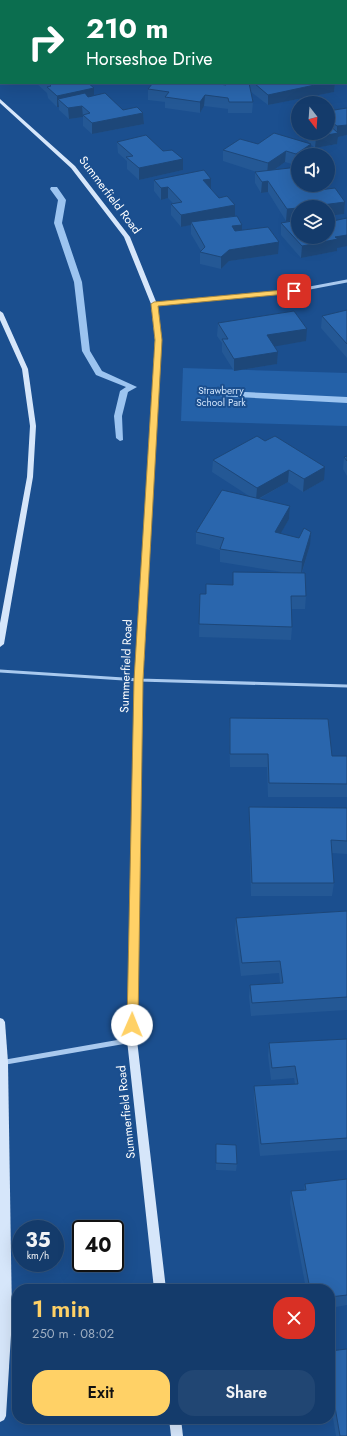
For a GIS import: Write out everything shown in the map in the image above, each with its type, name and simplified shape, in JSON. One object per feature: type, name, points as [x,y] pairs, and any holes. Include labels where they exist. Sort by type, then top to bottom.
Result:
[{"type":"street","name":"Summerfield Road","points":[[0,100],[73,166],[127,237],[154,304],[158,340],[139,680],[132,1040],[159,1284]]},
{"type":"street","points":[[154,304],[294,291],[347,281]]},
{"type":"street","points":[[0,313],[25,369],[33,426],[30,477],[0,644]]},
{"type":"street","points":[[0,1022],[6,1320],[0,1416]]},
{"type":"street","points":[[2,1063],[132,1040]]},
{"type":"street","points":[[176,1424],[177,1436]]},
{"type":"lane","points":[[0,671],[139,680],[347,686]]},
{"type":"green space","name":"Strawberry School Park","points":[[183,368],[347,373],[347,426],[181,421]]},
{"type":"building","points":[[49,84],[89,84],[94,88],[57,96],[47,87],[51,86]]},
{"type":"building","points":[[152,84],[249,84],[253,102],[229,102],[228,98],[205,95],[200,102],[165,97],[169,92],[148,89]]},
{"type":"building","points":[[255,84],[319,84],[268,95]]},
{"type":"building","points":[[85,93],[88,97],[105,93],[123,110],[137,107],[143,113],[92,123],[83,115],[90,113],[82,106],[68,108],[58,99]]},
{"type":"building","points":[[347,108],[347,125],[337,126],[335,124],[335,110]]},
{"type":"building","points":[[274,133],[291,138],[291,140],[298,140],[311,144],[305,148],[291,148],[291,152],[286,151],[268,163],[223,150],[240,139],[258,144]]},
{"type":"building","points":[[146,135],[163,151],[172,150],[183,159],[139,168],[126,157],[133,156],[117,142]]},
{"type":"building","points":[[291,168],[291,192],[335,192],[335,188],[345,202],[335,203],[335,200],[291,200],[291,209],[287,209],[268,181],[262,182],[255,172]]},
{"type":"building","points":[[204,170],[211,179],[203,180],[219,198],[227,196],[235,205],[181,215],[171,204],[182,202],[168,187],[161,188],[154,180]]},
{"type":"building","points":[[237,216],[242,225],[232,226],[235,231],[268,227],[279,242],[229,250],[221,257],[200,252],[205,247],[191,222]]},
{"type":"building","points":[[347,218],[347,235],[335,237],[335,221]]},
{"type":"building","points":[[291,221],[291,234],[281,223]]},
{"type":"building","points":[[300,244],[312,244],[302,246]]},
{"type":"building","points":[[347,310],[347,344],[322,316]]},
{"type":"building","points":[[294,311],[307,329],[267,335],[278,352],[234,359],[222,339],[228,339],[218,323]]},
{"type":"building","points":[[257,436],[265,441],[275,436],[325,467],[304,479],[289,470],[257,488],[213,460]]},
{"type":"building","points":[[222,490],[290,506],[275,532],[299,538],[304,528],[311,532],[302,562],[220,549],[224,538],[196,532]]},
{"type":"building","points":[[233,572],[305,573],[306,596],[291,596],[292,627],[199,624],[200,594],[206,594],[206,584],[233,585]]},
{"type":"building","points":[[230,718],[328,719],[332,756],[347,756],[347,784],[269,783],[268,754],[230,754]]},
{"type":"building","points":[[249,807],[347,808],[347,841],[331,840],[334,883],[252,883]]},
{"type":"building","points":[[347,911],[347,997],[252,1003],[250,985],[283,983],[280,961],[242,963],[236,918]]},
{"type":"building","points":[[347,1039],[347,1138],[261,1144],[254,1086],[298,1084],[295,1066],[272,1068],[269,1043]]},
{"type":"building","points":[[216,1144],[236,1145],[237,1164],[216,1163]]},
{"type":"building","points":[[347,1179],[347,1295],[335,1296],[335,1284],[309,1284],[291,1191],[306,1190],[305,1184]]},
{"type":"building","points":[[347,1349],[347,1436],[340,1436],[335,1407],[335,1350]]},
{"type":"waterway","points":[[54,189],[62,200],[58,223],[78,282],[86,351],[99,373],[133,387],[124,391],[118,416],[120,438]]},
{"type":"waterway","points":[[203,393],[347,400]]},
{"type":"route","points":[[132,1025],[139,680],[158,340],[154,304],[207,301],[294,291]]}]
